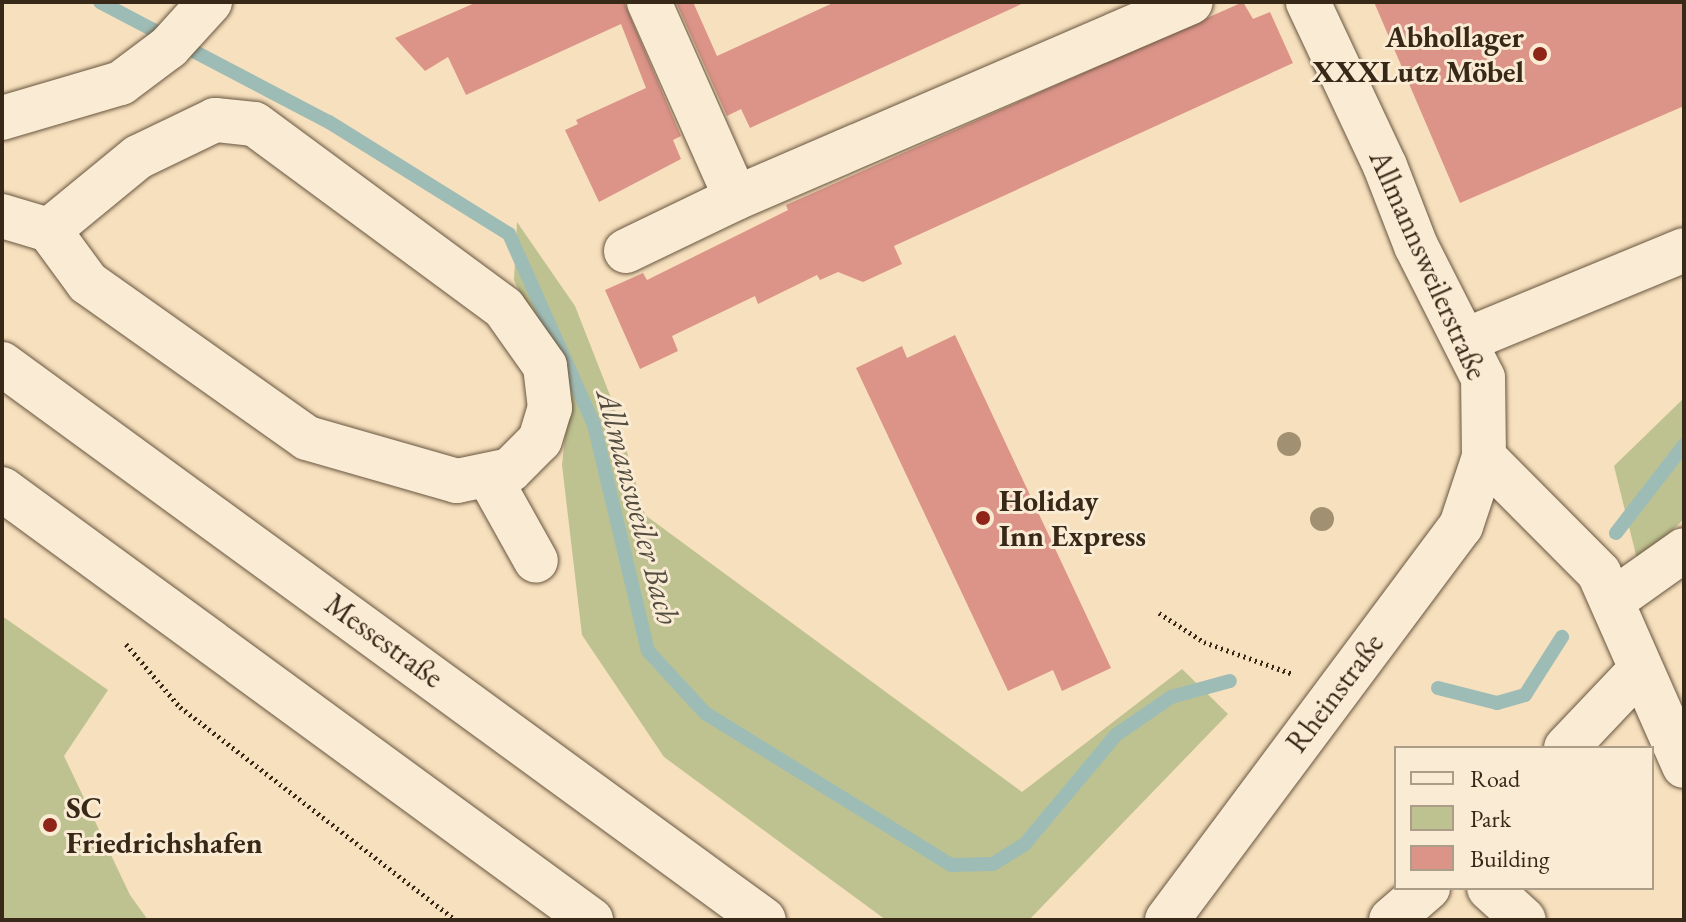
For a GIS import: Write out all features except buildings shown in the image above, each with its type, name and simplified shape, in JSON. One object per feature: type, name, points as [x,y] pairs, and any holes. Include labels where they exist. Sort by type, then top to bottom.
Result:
[{"type":"street","points":[[649,2],[736,198]]},
{"type":"street","points":[[626,251],[736,198],[1191,2]]},
{"type":"street","name":"Allmannsweilerstraße","points":[[1308,2],[1385,166],[1416,246],[1483,378],[1484,457]]},
{"type":"street","points":[[2,118],[121,83],[189,27]]},
{"type":"street","points":[[2,216],[49,230],[88,283],[307,438],[457,481],[510,470],[540,440],[550,408],[545,366],[504,308],[254,124],[215,120],[138,157],[49,230]]},
{"type":"street","points":[[1466,340],[1684,250]]},
{"type":"street","name":"Messestraße","points":[[2,364],[764,920]]},
{"type":"street","points":[[1484,457],[1599,573],[1684,766]]},
{"type":"street","name":"Rheinstraße","points":[[1167,920],[1461,526],[1484,457]]},
{"type":"street","points":[[488,475],[536,561]]},
{"type":"street","points":[[2,489],[591,920]]},
{"type":"street","points":[[1612,601],[1684,550]]},
{"type":"street","points":[[1568,746],[1640,670]]},
{"type":"street","points":[[1391,920],[1426,890]]},
{"type":"street","points":[[1491,890],[1524,920]]},
{"type":"path","points":[[1159,613],[1204,642],[1293,674]]},
{"type":"path","points":[[126,644],[180,707],[456,920]]},
{"type":"green space","points":[[517,222],[575,306],[613,403],[645,515],[1022,792],[1182,669],[1228,714],[1029,920],[886,920],[664,757],[582,635],[562,465],[569,401],[514,280]]},
{"type":"green space","points":[[1684,398],[1684,519],[1638,563],[1614,466]]},
{"type":"green space","name":"SC Friedrichshafen","points":[[2,616],[108,690],[64,756],[130,895],[148,920],[2,920]]},
{"type":"waterway","name":"Allmansweiler Bach","points":[[100,2],[329,122],[509,234],[594,425],[648,651],[705,713],[951,865],[993,864],[1024,845],[1116,735],[1171,697],[1230,681]]},
{"type":"waterway","name":"Allmansweiler Bach","points":[[1616,533],[1684,445]]},
{"type":"waterway","name":"Allmansweiler Bach","points":[[1438,688],[1497,703],[1525,695],[1562,637]]},
{"type":"place","name":"Abhollager XXXLutz Möbel","points":[[1540,54]]},
{"type":"place","name":"Holiday Inn Express","points":[[983,518]]},
{"type":"place","name":"SC Friedrichshafen","points":[[50,825]]}]
